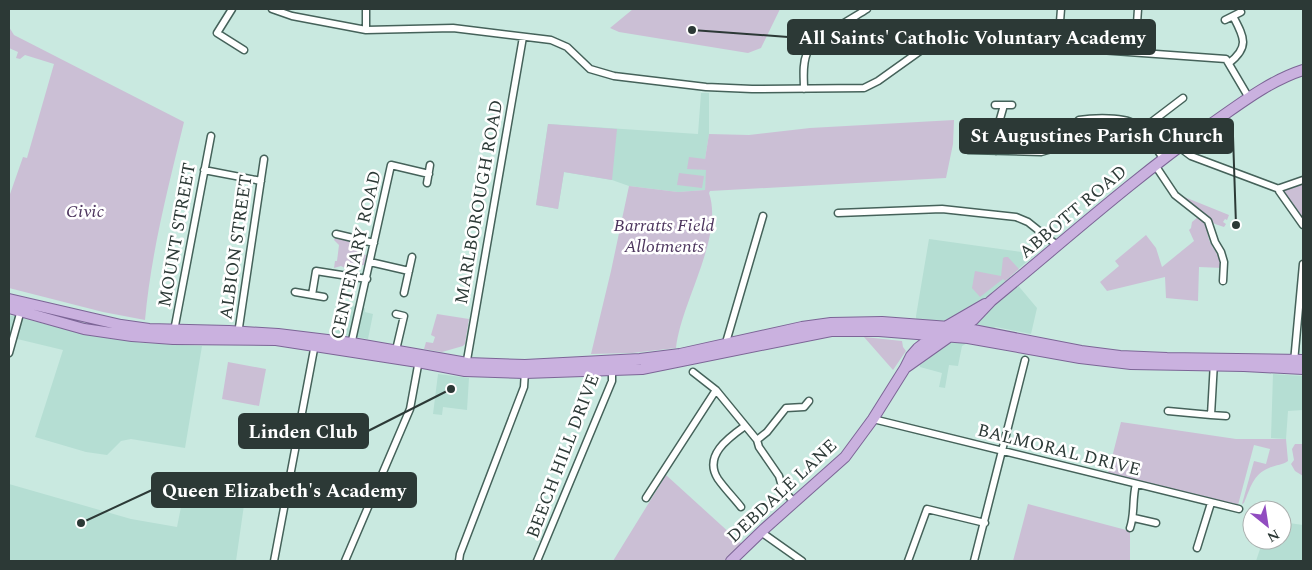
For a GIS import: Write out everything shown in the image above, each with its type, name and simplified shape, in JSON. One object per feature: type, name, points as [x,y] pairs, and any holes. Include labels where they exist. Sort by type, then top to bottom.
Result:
[{"type":"main road","name":"ABBOTT ROAD","points":[[948,331],[992,301],[1179,146],[1275,82],[1303,70]]},
{"type":"main road","points":[[9,299],[22,308]]},
{"type":"main road","name":"ABBOTT ROAD","points":[[948,331],[963,328],[992,301]]},
{"type":"main road","points":[[9,308],[22,308],[174,334],[238,335],[315,341],[466,367],[575,370],[612,366],[642,369],[729,348],[802,327],[831,323],[882,322],[948,331],[968,338],[1080,358],[1114,362],[1297,363],[1303,369]]},
{"type":"main road","points":[[984,310],[981,317],[983,326],[994,334]]},
{"type":"main road","points":[[963,328],[1081,351],[1120,356],[1214,362]]},
{"type":"main road","points":[[729,348],[832,331],[934,336],[948,331]]},
{"type":"main road","name":"DEBDALE LANE","points":[[905,368],[948,331]]},
{"type":"main road","points":[[901,333],[911,345],[911,356]]},
{"type":"main road","name":"DEBDALE LANE","points":[[731,561],[845,457],[873,419],[911,356],[934,336]]},
{"type":"main road","points":[[351,347],[396,350],[419,358]]},
{"type":"street","points":[[232,9],[217,34],[244,50]]},
{"type":"street","points":[[272,9],[292,16],[366,30],[394,33],[453,31],[551,40],[567,47],[590,69],[614,76],[716,87],[752,89],[864,88],[878,81],[934,41],[951,36],[1058,47],[1226,59],[1249,98]]},
{"type":"street","points":[[366,9],[366,30]]},
{"type":"street","points":[[804,89],[804,64],[807,52],[814,43],[867,9]]},
{"type":"street","points":[[1058,47],[1061,9]]},
{"type":"street","points":[[1135,52],[1138,9]]},
{"type":"street","points":[[1225,20],[1241,12]]},
{"type":"street","points":[[1229,63],[1240,54],[1244,42],[1233,16]]},
{"type":"street","name":"MARLBOROUGH ROAD","points":[[466,367],[523,37]]},
{"type":"street","points":[[1141,130],[1183,98]]},
{"type":"street","points":[[995,105],[1012,105]]},
{"type":"street","points":[[996,151],[998,126],[1004,105]]},
{"type":"street","points":[[968,150],[1042,152],[1048,150],[1074,123],[1085,119],[1128,120],[1141,130],[1159,161],[1175,195],[1208,221],[1224,262],[1223,282]]},
{"type":"street","name":"MOUNT STREET","points":[[174,334],[210,136]]},
{"type":"street","points":[[1179,146],[1191,156],[1279,189],[1303,180]]},
{"type":"street","name":"ALBION STREET","points":[[238,335],[264,159]]},
{"type":"street","name":"CENTENARY ROAD","points":[[351,347],[392,165],[428,174]]},
{"type":"street","points":[[427,183],[430,165]]},
{"type":"street","points":[[204,170],[261,180]]},
{"type":"street","points":[[1279,189],[1303,223]]},
{"type":"street","points":[[838,213],[902,209],[942,209],[1016,217],[1028,222],[1058,246]]},
{"type":"street","points":[[729,348],[727,339],[763,216]]},
{"type":"street","points":[[336,234],[374,243]]},
{"type":"street","points":[[404,293],[412,257]]},
{"type":"street","points":[[370,262],[409,271]]},
{"type":"street","points":[[1297,363],[1303,264]]},
{"type":"street","points":[[312,295],[316,271],[367,279]]},
{"type":"street","points":[[295,292],[324,297]]},
{"type":"street","points":[[9,353],[22,308]]},
{"type":"street","points":[[396,314],[404,316],[396,350]]},
{"type":"street","points":[[274,561],[315,341]]},
{"type":"street","points":[[345,561],[410,409],[419,358]]},
{"type":"street","points":[[974,561],[1025,360]]},
{"type":"street","points":[[1211,415],[1214,362]]},
{"type":"street","name":"BEECH HILL DRIVE","points":[[537,561],[612,381],[612,366]]},
{"type":"street","points":[[459,561],[460,554],[524,387],[525,369]]},
{"type":"street","points":[[693,372],[716,390],[757,440],[759,447],[779,476],[783,490],[794,502]]},
{"type":"street","points":[[646,498],[716,390]]},
{"type":"street","points":[[757,440],[767,432],[786,408],[804,407],[809,402]]},
{"type":"street","points":[[1168,411],[1226,416]]},
{"type":"street","name":"BALMORAL DRIVE","points":[[873,419],[1239,509]]},
{"type":"street","points":[[741,507],[732,491],[716,474],[714,456],[722,445],[745,426]]},
{"type":"street","points":[[1130,528],[1134,518],[1132,500],[1136,484]]},
{"type":"street","points":[[1197,548],[1211,503]]},
{"type":"street","points":[[908,561],[927,509],[984,523]]},
{"type":"street","points":[[1134,518],[1156,523]]},
{"type":"street","points":[[761,532],[802,561]]},
{"type":"shaded area","points":[[701,93],[709,93],[709,134],[705,159],[687,168],[707,170],[705,190],[678,192],[629,186],[612,180],[564,172],[558,209],[536,205],[548,124],[698,134]]},
{"type":"shaded area","points":[[929,239],[1036,254],[1010,276],[1037,308],[1031,334],[996,327],[962,346],[958,366],[949,365],[945,388],[939,387],[942,373],[920,367],[916,316]]},
{"type":"shaded area","points":[[336,302],[365,308],[365,312],[373,314],[368,339],[332,333]]},
{"type":"shaded area","points":[[9,315],[69,330],[141,343],[202,346],[185,448],[131,439],[121,441],[107,455],[86,452],[35,437],[63,350],[9,337]]},
{"type":"shaded area","points":[[438,374],[469,378],[467,410],[443,407],[442,415],[433,414]]},
{"type":"shaded area","points":[[1273,374],[1303,376],[1303,410],[1288,411],[1286,439],[1271,438]]},
{"type":"shaded area","points":[[9,484],[131,519],[177,527],[185,487],[245,498],[236,561],[9,561]]},
{"type":"shaded area","points":[[1292,523],[1303,525],[1303,561],[1256,561],[1260,550],[1292,550]]},
{"type":"green space","points":[[633,9],[780,9],[761,48],[748,53],[619,32],[610,28]]},
{"type":"green space","name":"Civic","points":[[9,27],[14,35],[184,122],[151,270],[145,320],[103,312],[9,288],[9,197],[23,157],[27,158],[54,64],[25,55],[20,59],[16,58],[18,52],[9,48]]},
{"type":"green space","name":"Barratts Field Allotments","points":[[954,120],[953,144],[946,178],[710,191],[711,229],[700,270],[679,330],[676,348],[632,353],[591,354],[629,186],[678,192],[705,190],[706,170],[687,169],[689,157],[705,159],[709,134],[749,135],[810,128]]},
{"type":"green space","points":[[548,124],[617,129],[612,180],[564,172],[558,209],[536,205]]},
{"type":"green space","points":[[679,173],[704,176],[702,188],[677,185]]},
{"type":"green space","points":[[1303,183],[1303,217],[1302,218],[1282,191]]},
{"type":"green space","points":[[1177,194],[1229,215],[1227,220],[1225,219],[1223,222],[1226,224],[1224,227],[1215,224]]},
{"type":"green space","points":[[1198,217],[1205,224],[1210,242],[1223,268],[1199,267],[1198,301],[1166,298],[1165,277],[1107,291],[1100,282],[1119,266],[1115,261],[1146,235],[1156,248],[1162,267],[1194,241],[1189,230],[1192,222]]},
{"type":"green space","points":[[335,238],[359,243],[357,253],[366,255],[364,265],[347,269],[341,266],[334,268],[339,245],[334,240]]},
{"type":"green space","points":[[1008,257],[1019,269],[1005,281],[1003,279],[980,297],[972,288],[975,271],[1001,276],[1003,258]]},
{"type":"green space","points":[[437,314],[469,319],[465,344],[463,346],[442,352],[424,349],[426,342],[433,343],[435,337],[431,335]]},
{"type":"green space","points":[[864,337],[902,341],[906,351],[893,370]]},
{"type":"green space","points":[[228,362],[266,369],[259,406],[222,399]]},
{"type":"green space","points":[[1121,422],[1236,439],[1286,439],[1288,461],[1259,474],[1253,482],[1245,500],[1243,500],[1254,461],[1266,464],[1270,449],[1254,445],[1238,505],[1108,473]]},
{"type":"green space","points":[[1295,444],[1303,444],[1303,476],[1295,471],[1291,464],[1294,460],[1292,449]]},
{"type":"green space","points":[[666,475],[743,545],[725,561],[613,561]]},
{"type":"green space","points":[[1028,504],[1130,531],[1130,561],[1013,561]]},
{"type":"place","name":"All Saints' Catholic Voluntary Academy","points":[[692,30]]},
{"type":"place","name":"St Augustines Parish Church","points":[[1236,225]]},
{"type":"place","name":"Linden Club","points":[[451,389]]},
{"type":"place","name":"Queen Elizabeth's Academy","points":[[81,523]]}]
